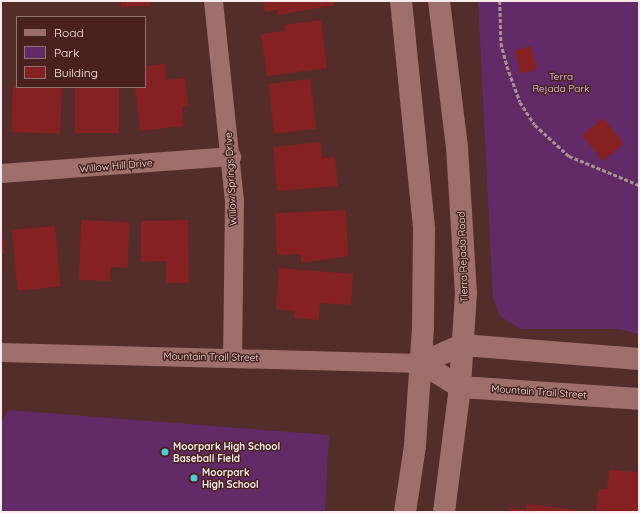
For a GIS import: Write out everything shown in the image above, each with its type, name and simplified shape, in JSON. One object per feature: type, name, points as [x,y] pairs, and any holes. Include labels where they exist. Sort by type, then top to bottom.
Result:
[{"type":"main road","points":[[401,1],[422,191],[421,363],[415,446],[405,512]]},
{"type":"main road","name":"Tierra Rejada Road","points":[[440,1],[463,231],[466,293],[460,387],[444,512]]},
{"type":"main road","name":"Mountain Trail Street","points":[[421,363],[462,345],[639,359]]},
{"type":"main road","name":"Mountain Trail Street","points":[[421,363],[460,387],[639,399]]},
{"type":"street","name":"Willow Springs Drive","points":[[213,1],[231,156],[232,358]]},
{"type":"street","name":"Willow Hill Drive","points":[[1,174],[231,156]]},
{"type":"street","name":"Mountain Trail Street","points":[[1,352],[421,363]]},
{"type":"path","points":[[500,1],[501,43],[511,80],[535,125],[569,156],[639,185]]},
{"type":"green space","name":"Terra Rejada Park","points":[[478,1],[639,1],[639,334],[618,329],[521,329],[501,317],[493,300]]},
{"type":"green space","name":"Moorpark High School Baseball Field","points":[[8,410],[329,435],[325,512],[1,512],[1,424]]},
{"type":"building","points":[[121,1],[149,1],[149,6],[121,7]]},
{"type":"building","points":[[263,1],[334,1],[335,5],[278,15],[278,10],[265,12]]},
{"type":"building","points":[[321,20],[327,68],[267,76],[261,34],[285,31],[284,25]]},
{"type":"building","points":[[531,46],[537,69],[521,74],[515,50]]},
{"type":"building","points":[[165,64],[166,80],[185,78],[188,107],[182,107],[184,126],[140,131],[135,88],[146,88],[146,66]]},
{"type":"building","points":[[310,79],[316,129],[274,134],[268,84]]},
{"type":"building","points":[[13,85],[16,85],[16,88],[62,88],[60,134],[11,132]]},
{"type":"building","points":[[75,88],[119,88],[119,133],[75,133]]},
{"type":"building","points":[[603,118],[624,144],[603,161],[582,135]]},
{"type":"building","points":[[321,142],[322,158],[335,157],[338,186],[277,191],[273,147]]},
{"type":"building","points":[[346,210],[348,256],[301,263],[301,254],[277,255],[275,213]]},
{"type":"building","points":[[81,220],[129,222],[128,268],[111,267],[110,281],[79,280]]},
{"type":"building","points":[[188,220],[189,283],[166,283],[166,261],[141,262],[141,221]]},
{"type":"building","points":[[55,226],[60,287],[17,291],[12,230]]},
{"type":"building","points":[[1,227],[5,253],[1,254]]},
{"type":"building","points":[[279,268],[353,274],[351,305],[320,303],[319,320],[294,318],[295,311],[276,309]]},
{"type":"building","points":[[609,470],[639,472],[639,512],[596,512],[598,489],[607,489]]},
{"type":"building","points":[[527,504],[578,510],[578,512],[509,512],[509,508],[526,510]]},
{"type":"place","name":"Moorpark High School Baseball Field","points":[[165,452]]},
{"type":"place","name":"Moorpark High School","points":[[194,478]]}]
